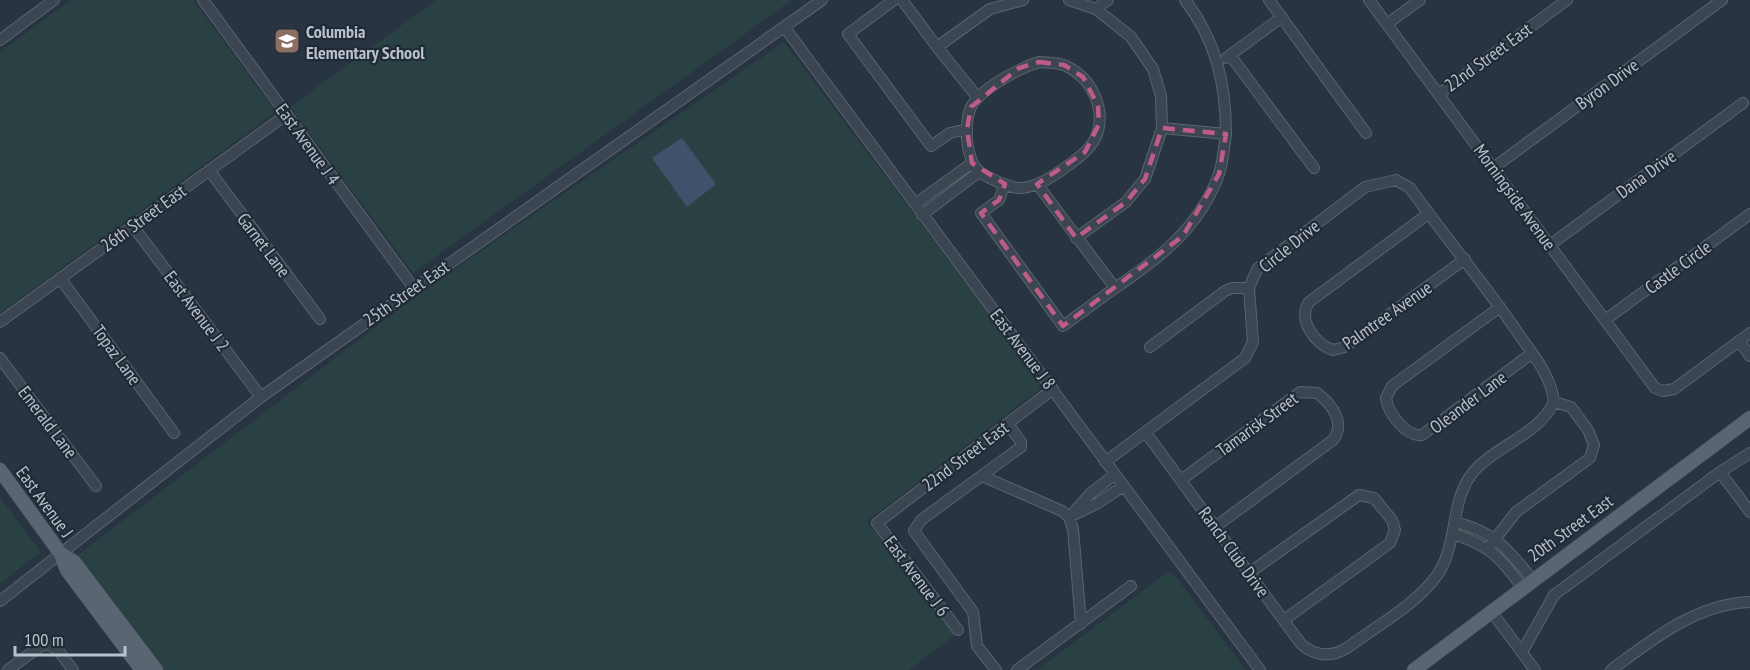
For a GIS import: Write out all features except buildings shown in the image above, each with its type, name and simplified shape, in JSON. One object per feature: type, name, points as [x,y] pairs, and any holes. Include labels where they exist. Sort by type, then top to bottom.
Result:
[{"type":"main road","name":"20th Street East","points":[[1414,670],[1527,583],[1750,418]]},
{"type":"main road","name":"East Avenue J","points":[[0,470],[61,554],[67,570],[142,670]]},
{"type":"main road","name":"East Avenue J","points":[[61,554],[74,562],[156,670]]},
{"type":"street","points":[[0,40],[54,0]]},
{"type":"street","name":"East Avenue J 4","points":[[203,0],[413,287]]},
{"type":"street","name":"25th Street East","points":[[0,601],[261,397],[413,287],[822,0]]},
{"type":"street","points":[[894,0],[848,34],[931,146],[950,133],[967,129]]},
{"type":"street","points":[[902,0],[978,98]]},
{"type":"street","points":[[937,47],[990,9],[1023,0]]},
{"type":"street","points":[[1069,0],[1096,9],[1131,37],[1153,69],[1161,96],[1162,128],[1145,178],[1126,202],[1076,238]]},
{"type":"street","points":[[1096,9],[1108,0]]},
{"type":"street","points":[[1005,184],[999,200],[981,213],[1063,326],[1154,261],[1185,232],[1219,174],[1226,134],[1226,105],[1219,64],[1207,30],[1185,0]]},
{"type":"street","points":[[1269,0],[1366,133]]},
{"type":"street","name":"Morningside Avenue","points":[[1370,0],[1655,388],[1663,391],[1674,389],[1739,341]]},
{"type":"street","points":[[1387,24],[1420,0]]},
{"type":"street","name":"22nd Street East","points":[[1439,94],[1567,0]]},
{"type":"street","name":"Byron Drive","points":[[1493,168],[1722,0]]},
{"type":"street","points":[[1219,64],[1281,17]]},
{"type":"street","name":"East Avenue J 8","points":[[785,28],[1053,389],[1114,476],[1260,670]]},
{"type":"street","points":[[1230,56],[1314,168]]},
{"type":"street","points":[[1039,62],[1064,65],[1083,77],[1094,92],[1099,124],[1095,138],[1085,152],[1053,176],[1037,184],[1021,188],[1005,184],[975,168],[967,129],[971,107],[978,98],[1019,68],[1039,62]]},
{"type":"street","name":"Dana Drive","points":[[1550,245],[1743,103]]},
{"type":"street","name":"26th Street East","points":[[0,322],[286,115]]},
{"type":"street","points":[[1162,128],[1226,134]]},
{"type":"street","points":[[915,204],[975,168]]},
{"type":"street","points":[[922,215],[975,168]]},
{"type":"street","name":"Garnet Lane","points":[[209,170],[320,319]]},
{"type":"street","name":"Circle Drive","points":[[1105,462],[1245,358],[1253,342],[1249,288],[1264,262],[1365,187],[1396,180],[1410,188],[1428,214]]},
{"type":"street","points":[[1037,184],[1115,288]]},
{"type":"street","points":[[1428,214],[1465,259],[1532,353],[1552,386],[1554,402],[1540,422],[1475,470],[1459,497],[1454,528]]},
{"type":"street","name":"Palmtree Avenue","points":[[1428,214],[1309,302],[1305,309],[1305,321],[1322,345],[1333,350],[1342,349],[1465,259]]},
{"type":"street","name":"Castle Circle","points":[[1605,320],[1750,214]]},
{"type":"street","name":"East Avenue J 2","points":[[133,226],[261,397]]},
{"type":"street","name":"Topaz Lane","points":[[60,278],[174,433]]},
{"type":"street","points":[[1150,347],[1225,291],[1232,288],[1249,288]]},
{"type":"street","name":"Oleander Lane","points":[[1500,307],[1392,386],[1386,398],[1390,409],[1407,432],[1422,435],[1532,353]]},
{"type":"street","points":[[1750,333],[1739,341],[1750,356]]},
{"type":"street","name":"Emerald Lane","points":[[0,358],[96,486]]},
{"type":"street","name":"22nd Street East","points":[[877,523],[1053,389]]},
{"type":"street","name":"Tamarisk Street","points":[[1181,480],[1296,394],[1309,390],[1323,398],[1338,420],[1336,437],[1215,527]]},
{"type":"street","points":[[1488,548],[1516,512],[1590,458],[1594,445],[1588,430],[1571,407],[1554,402]]},
{"type":"street","points":[[996,670],[977,646],[973,612],[914,531],[921,520],[1021,447],[1021,442],[1008,424]]},
{"type":"street","name":"Ranch Club Drive","points":[[1146,433],[1284,620],[1308,650],[1323,655],[1331,655],[1347,648],[1431,584],[1443,564],[1454,528]]},
{"type":"street","points":[[1522,652],[1554,595],[1720,472],[1750,453]]},
{"type":"street","points":[[1720,472],[1750,512]]},
{"type":"street","points":[[982,476],[1062,511],[1069,517],[1073,529],[1081,624]]},
{"type":"street","points":[[1069,517],[1090,494],[1114,476]]},
{"type":"street","points":[[1069,517],[1098,503],[1122,486]]},
{"type":"street","points":[[1249,573],[1355,496],[1363,494],[1374,498],[1392,520],[1395,530],[1390,543],[1284,620]]},
{"type":"street","name":"East Avenue J 6","points":[[877,523],[958,630]]},
{"type":"street","points":[[1454,528],[1495,538],[1504,544],[1527,583]]},
{"type":"street","points":[[1454,528],[1496,553],[1527,583]]},
{"type":"street","points":[[1017,670],[1131,586]]},
{"type":"street","points":[[1611,670],[1680,622],[1705,612],[1750,602]]},
{"type":"street","points":[[1491,611],[1535,670]]},
{"type":"street","points":[[8,670],[39,647],[47,644],[58,650],[73,670]]},
{"type":"highlighted area","points":[[1039,62],[1064,65],[1083,77],[1098,106],[1099,124],[1085,152],[1037,184],[1076,238],[1126,202],[1145,179],[1162,128],[1226,134],[1219,174],[1183,236],[1063,326],[981,213],[999,200],[1005,184],[972,163],[967,129],[971,107],[1019,68]]},
{"type":"green space","points":[[71,0],[193,0],[276,112],[0,313],[0,52]]},
{"type":"green space","points":[[436,0],[792,0],[413,273],[290,107]]},
{"type":"green space","points":[[784,42],[1040,381],[1039,390],[867,521],[955,635],[909,670],[164,670],[78,555],[424,290]]},
{"type":"green space","points":[[0,497],[41,552],[0,584]]},
{"type":"green space","points":[[1168,572],[1173,573],[1246,670],[1037,670]]},
{"type":"water","points":[[682,138],[716,184],[687,207],[652,158]]},
{"type":"place","name":"Columbia Elementary School","points":[[287,41]]}]
